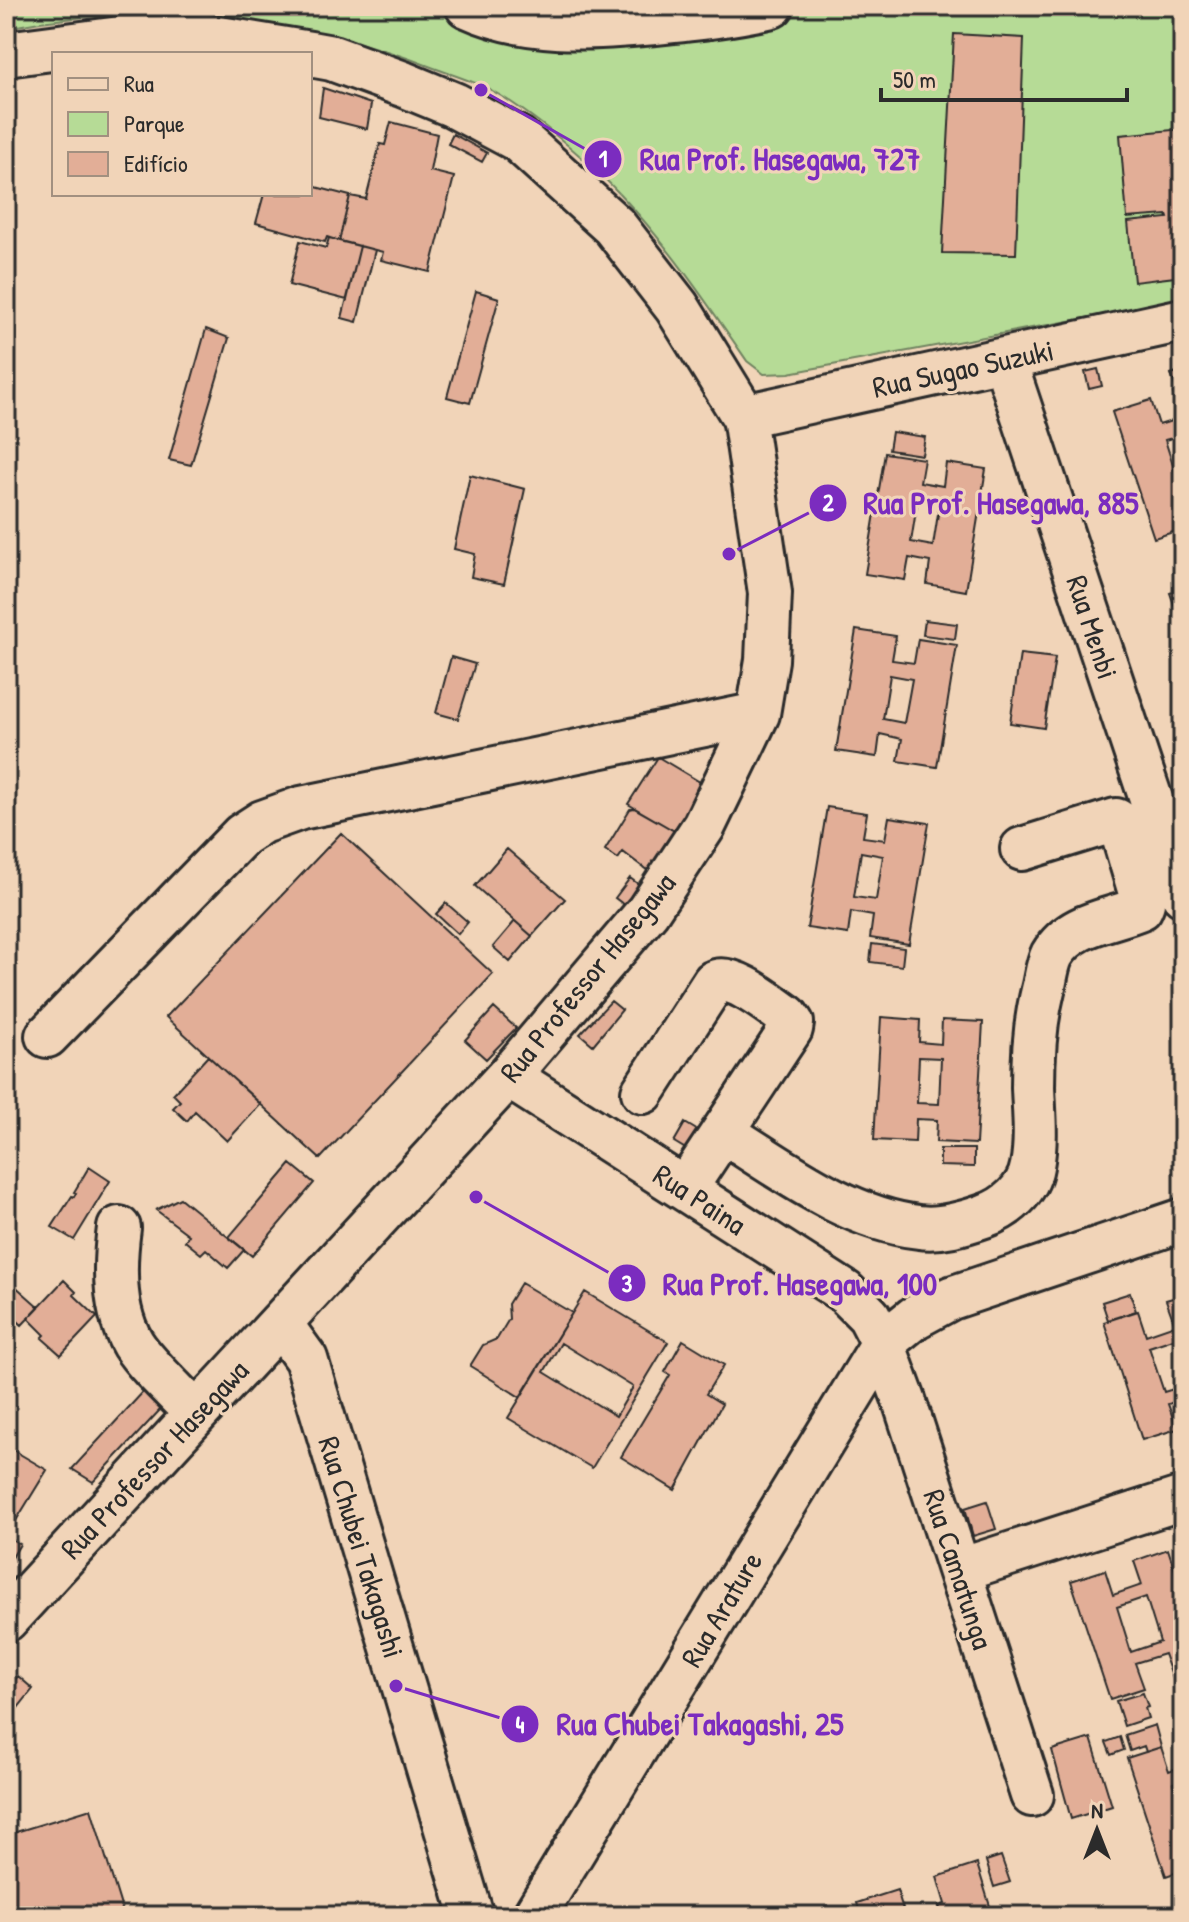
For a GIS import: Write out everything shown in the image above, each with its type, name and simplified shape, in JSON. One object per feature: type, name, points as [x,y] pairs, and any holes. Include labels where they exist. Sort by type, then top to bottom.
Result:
[{"type":"main road","name":"Rua Professor Hasegawa","points":[[6,54],[120,39],[207,37],[298,52]]},
{"type":"main road","name":"Rua Professor Hasegawa","points":[[312,54],[332,58],[403,84],[454,105],[518,139],[614,226],[677,307],[744,416]]},
{"type":"street","points":[[467,6],[502,20],[557,28],[594,28],[716,17],[772,6]]},
{"type":"street","name":"Rua Sugao Suzuki","points":[[744,416],[1183,320]]},
{"type":"street","name":"Rua Menbi","points":[[1004,359],[1183,895]]},
{"type":"street","name":"Rua Professor Hasegawa","points":[[6,1620],[508,1076],[648,911],[704,826],[758,714],[767,660],[770,593],[744,416]]},
{"type":"street","points":[[47,1036],[242,835],[262,822],[301,808],[758,714]]},
{"type":"street","points":[[723,1132],[822,1192],[872,1216],[920,1228],[960,1224],[993,1213],[1014,1199],[1026,1183],[1032,1167],[1035,1131],[1033,1050],[1037,1014],[1050,958],[1073,933],[1099,920],[1141,908],[1143,903],[1116,820],[1022,849]]},
{"type":"street","points":[[643,1092],[719,978],[731,979],[787,1016],[792,1023],[791,1029],[685,1189]]},
{"type":"street","name":"Rua Paina","points":[[508,1076],[845,1292],[869,1316],[883,1343]]},
{"type":"street","points":[[883,1343],[914,1318],[951,1298],[1183,1220]]},
{"type":"street","points":[[119,1228],[117,1278],[124,1323],[134,1344],[196,1413]]},
{"type":"street","name":"Rua Chubei Takagashi","points":[[280,1323],[306,1359],[472,1916]]},
{"type":"street","name":"Rua Camatunga","points":[[883,1343],[1032,1795]]},
{"type":"street","name":"Rua Arature","points":[[534,1916],[883,1343]]},
{"type":"street","points":[[960,1570],[1183,1498]]},
{"type":"green space","points":[[6,6],[1183,6],[1183,300],[789,373],[764,374],[747,361],[679,265],[622,196],[548,130],[491,90],[383,50],[330,35],[277,25],[168,14],[114,15],[6,28]]},
{"type":"building","points":[[954,34],[1024,38],[1016,254],[942,253]]},
{"type":"building","points":[[323,88],[371,104],[367,129],[319,117]]},
{"type":"building","points":[[391,122],[437,134],[430,171],[454,177],[430,272],[381,260],[383,252],[339,241],[350,196],[366,199],[380,144],[385,145]]},
{"type":"building","points":[[1183,129],[1183,276],[1134,282],[1128,222],[1168,218],[1167,215],[1127,218],[1120,135]]},
{"type":"building","points":[[453,134],[487,153],[482,162],[448,144]]},
{"type":"building","points":[[312,186],[350,196],[339,241],[327,237],[325,242],[256,223],[263,196],[312,196]]},
{"type":"building","points":[[329,238],[360,246],[347,300],[289,285],[300,241],[326,248]]},
{"type":"building","points":[[360,246],[375,250],[357,322],[342,318]]},
{"type":"building","points":[[476,291],[499,298],[470,403],[447,397]]},
{"type":"building","points":[[206,329],[229,338],[191,465],[169,460]]},
{"type":"building","points":[[1098,369],[1102,386],[1089,389],[1085,372]]},
{"type":"building","points":[[1183,370],[1183,390],[1177,392],[1171,374]]},
{"type":"building","points":[[1183,390],[1183,435],[1165,440],[1179,484],[1183,483],[1183,529],[1154,538],[1112,412],[1151,400],[1159,425],[1181,418],[1173,393]]},
{"type":"building","points":[[892,432],[925,437],[922,455],[889,450]]},
{"type":"building","points":[[885,453],[924,459],[920,482],[943,486],[946,463],[986,469],[966,591],[927,584],[930,562],[909,558],[905,580],[865,574]],"holes":[[[918,498],[940,501],[933,546],[911,542]]]},
{"type":"building","points":[[470,475],[525,489],[504,584],[471,577],[475,554],[454,549]]},
{"type":"building","points":[[1183,589],[1183,630],[1170,593]]},
{"type":"building","points":[[925,620],[957,624],[955,639],[923,635]]},
{"type":"building","points":[[856,630],[896,636],[892,660],[914,663],[918,639],[957,645],[937,767],[898,761],[902,739],[880,734],[877,757],[836,751]],"holes":[[[890,675],[912,679],[904,723],[883,719]]]},
{"type":"building","points":[[1020,654],[1055,658],[1044,728],[1010,723]]},
{"type":"building","points":[[451,657],[475,664],[458,719],[436,713]]},
{"type":"building","points":[[658,757],[703,784],[678,833],[628,804]]},
{"type":"building","points":[[827,807],[867,813],[863,837],[885,840],[889,817],[929,823],[909,944],[870,938],[873,916],[851,912],[848,934],[807,928]],"holes":[[[861,852],[883,856],[876,900],[854,897]]]},
{"type":"building","points":[[634,808],[678,833],[652,874],[623,852],[618,859],[605,850],[630,809]]},
{"type":"building","points":[[341,833],[493,974],[320,1159],[166,1017]]},
{"type":"building","points":[[507,849],[565,899],[532,936],[475,886]]},
{"type":"building","points":[[630,878],[642,887],[627,907],[615,898]]},
{"type":"building","points":[[446,903],[468,922],[458,934],[436,914]]},
{"type":"building","points":[[515,921],[532,936],[510,962],[493,947]]},
{"type":"building","points":[[872,944],[904,948],[902,966],[870,962]]},
{"type":"building","points":[[611,1001],[622,1010],[593,1045],[580,1034]]},
{"type":"building","points":[[494,1008],[516,1028],[486,1059],[465,1040]]},
{"type":"building","points":[[881,1017],[920,1020],[919,1042],[941,1044],[942,1020],[983,1022],[976,1144],[936,1142],[937,1120],[916,1119],[915,1142],[874,1140]],"holes":[[[919,1057],[941,1058],[939,1104],[917,1103]]]},
{"type":"building","points":[[208,1056],[261,1104],[227,1141],[195,1111],[187,1121],[173,1108],[180,1101],[173,1094]]},
{"type":"building","points":[[685,1123],[705,1135],[694,1154],[674,1142]]},
{"type":"building","points":[[940,1149],[974,1149],[974,1167],[940,1166]]},
{"type":"building","points":[[291,1164],[314,1183],[252,1256],[229,1237]]},
{"type":"building","points":[[89,1167],[110,1181],[74,1240],[52,1227],[74,1197]]},
{"type":"building","points":[[180,1198],[244,1250],[228,1268],[206,1249],[201,1254],[185,1241],[189,1235],[156,1210]]},
{"type":"building","points":[[64,1280],[76,1292],[74,1295],[97,1317],[61,1355],[42,1338],[45,1335],[28,1318]]},
{"type":"building","points":[[521,1283],[572,1313],[520,1397],[470,1366],[483,1345],[497,1339],[509,1319],[508,1304]]},
{"type":"building","points":[[13,1284],[39,1307],[22,1325],[6,1310],[6,1291]]},
{"type":"building","points":[[585,1292],[668,1342],[592,1468],[508,1418]],"holes":[[[561,1343],[633,1387],[616,1416],[544,1372]]]},
{"type":"building","points":[[1130,1293],[1136,1311],[1108,1320],[1102,1302]]},
{"type":"building","points":[[1183,1295],[1183,1351],[1179,1337],[1149,1347],[1164,1392],[1183,1386],[1183,1399],[1168,1404],[1177,1429],[1142,1440],[1104,1322],[1138,1311],[1146,1335],[1175,1325],[1166,1300]]},
{"type":"building","points":[[683,1340],[724,1365],[706,1394],[722,1404],[675,1490],[621,1457],[670,1375],[665,1372]]},
{"type":"building","points":[[155,1379],[173,1396],[93,1482],[72,1469]]},
{"type":"building","points":[[6,1446],[47,1470],[6,1537]]},
{"type":"building","points":[[987,1501],[996,1529],[973,1536],[965,1508]]},
{"type":"building","points":[[6,1536],[20,1544],[6,1568]]},
{"type":"building","points":[[1168,1549],[1183,1595],[1183,1675],[1173,1679],[1164,1654],[1135,1663],[1144,1688],[1110,1699],[1071,1581],[1105,1570],[1113,1595],[1142,1585],[1134,1561]],"holes":[[[1146,1597],[1160,1642],[1131,1652],[1117,1607]]]},
{"type":"building","points":[[18,1676],[33,1689],[17,1709],[6,1700],[6,1691]]},
{"type":"building","points":[[1143,1693],[1148,1718],[1124,1726],[1116,1701]]},
{"type":"building","points":[[1155,1725],[1161,1747],[1146,1752],[1144,1746],[1130,1751],[1125,1735]]},
{"type":"building","points":[[1120,1737],[1124,1750],[1111,1755],[1106,1742]]},
{"type":"building","points":[[1091,1738],[1112,1806],[1071,1819],[1052,1750]]},
{"type":"building","points":[[1161,1747],[1169,1771],[1183,1766],[1183,1779],[1173,1783],[1183,1815],[1183,1870],[1166,1876],[1127,1758]]},
{"type":"building","points":[[91,1809],[124,1916],[6,1916],[6,1835]]},
{"type":"building","points":[[1001,1856],[1010,1882],[994,1887],[986,1861]]},
{"type":"building","points":[[977,1864],[993,1916],[942,1916],[939,1906],[945,1904],[937,1877]]},
{"type":"building","points":[[897,1890],[905,1916],[861,1916],[857,1903]]},
{"type":"place","name":"Rua Prof. Hasegawa, 727","points":[[481,90]]},
{"type":"place","name":"Rua Prof. Hasegawa, 885","points":[[729,554]]},
{"type":"place","name":"Rua Prof. Hasegawa, 100","points":[[476,1197]]},
{"type":"place","name":"Rua Chubei Takagashi, 25","points":[[396,1686]]}]
